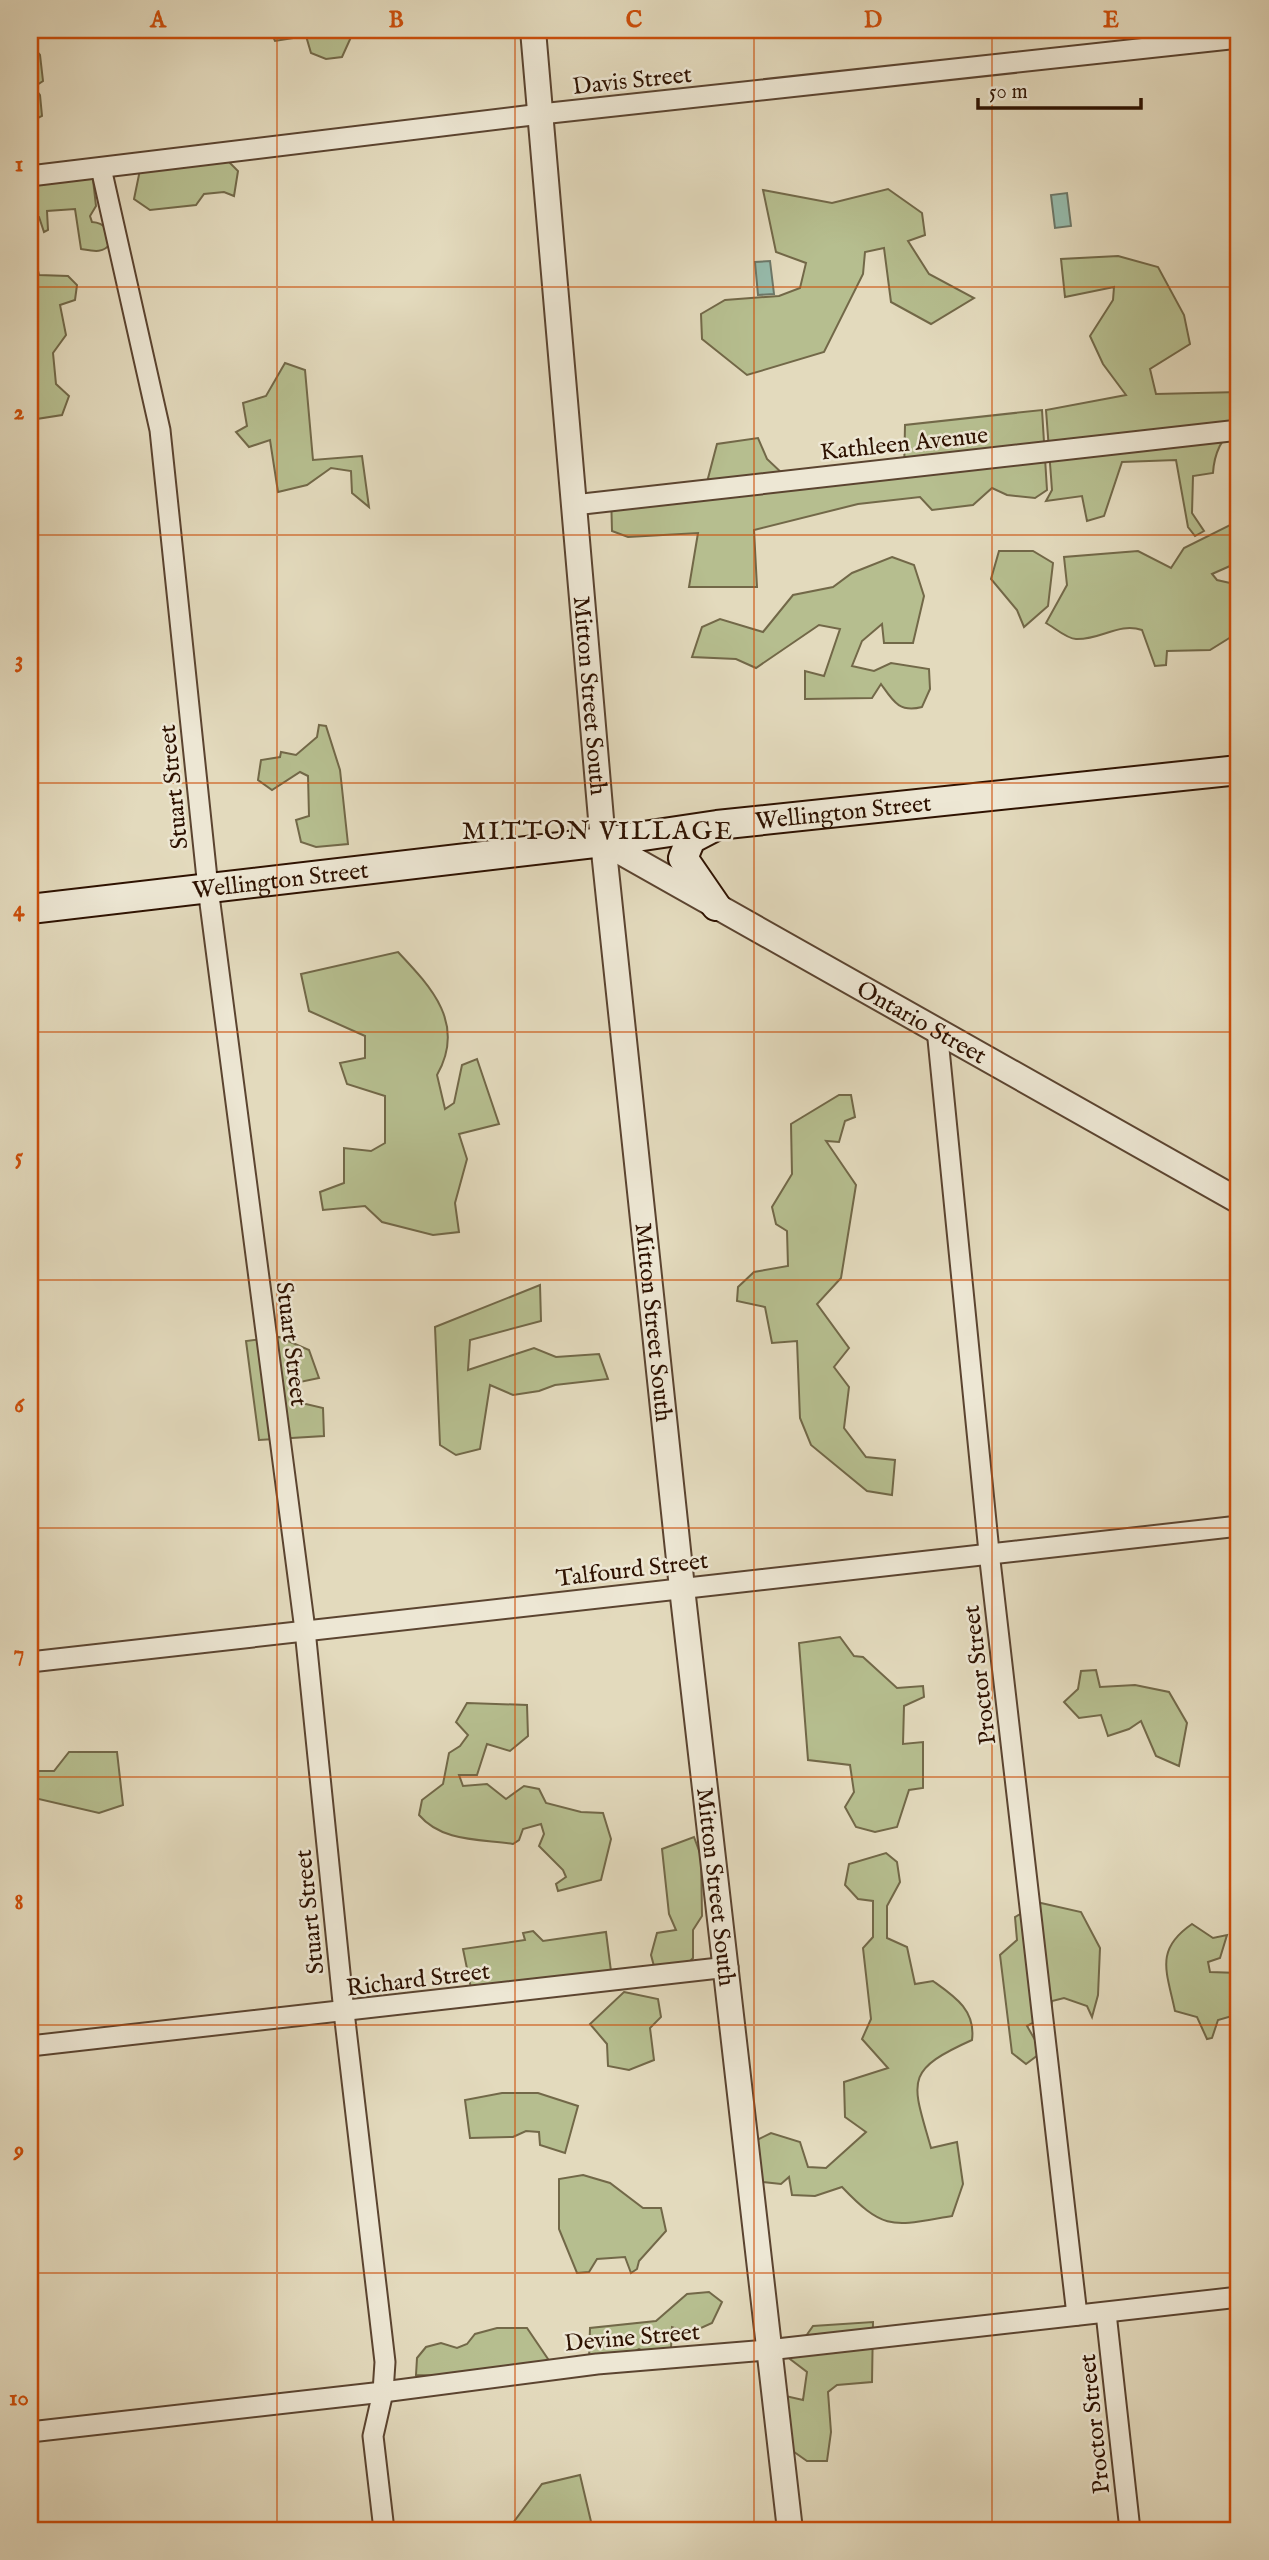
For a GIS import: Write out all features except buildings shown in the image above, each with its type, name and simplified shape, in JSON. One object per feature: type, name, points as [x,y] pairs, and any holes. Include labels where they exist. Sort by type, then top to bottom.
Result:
[{"type":"main road","name":"Wellington Street","points":[[30,909],[603,842],[717,825],[1239,770]]},
{"type":"main road","points":[[716,906],[683,858],[691,839],[717,825]]},
{"type":"street","name":"Mitton Street South","points":[[533,30],[603,842],[682,1588],[728,1967],[768,2350],[790,2530]]},
{"type":"street","name":"Davis Street","points":[[30,176],[541,114],[1239,38]]},
{"type":"street","name":"Stuart Street","points":[[101,168],[160,430],[208,888],[306,1630],[344,2012],[385,2362],[383,2392],[373,2436],[384,2530]]},
{"type":"street","name":"Kathleen Avenue","points":[[574,505],[1239,430]]},
{"type":"street","name":"Ontario Street","points":[[603,842],[1237,1196]]},
{"type":"street","name":"Proctor Street","points":[[937,1029],[989,1552],[1077,2315]]},
{"type":"street","name":"Talfourd Street","points":[[30,1662],[989,1552],[1239,1526]]},
{"type":"street","name":"Richard Street","points":[[30,2046],[728,1967]]},
{"type":"street","name":"Devine Street","points":[[30,2432],[383,2392],[597,2364],[768,2350],[1239,2297]]},
{"type":"street","name":"Proctor Street","points":[[1106,2313],[1130,2530]]},
{"type":"shaded area","points":[[270,30],[350,30],[352,35],[342,57],[326,59],[311,53],[306,36],[275,41]]},
{"type":"shaded area","points":[[30,43],[40,55],[43,81],[34,87],[40,95],[42,116],[30,122]]},
{"type":"shaded area","points":[[223,156],[238,171],[234,196],[224,192],[204,194],[196,205],[150,210],[134,199],[141,165]]},
{"type":"shaded area","points":[[92,171],[96,206],[90,216],[92,222],[106,228],[111,243],[98,251],[81,249],[75,209],[47,211],[48,230],[44,232],[39,217],[30,218],[30,178]]},
{"type":"shaded area","points":[[888,189],[922,213],[925,235],[908,241],[929,274],[974,298],[931,324],[891,302],[884,248],[865,252],[863,274],[824,352],[747,375],[702,339],[701,314],[725,300],[779,296],[800,288],[806,263],[776,252],[763,190],[832,203]]},
{"type":"shaded area","points":[[1067,193],[1071,226],[1055,228],[1051,195]]},
{"type":"shaded area","points":[[1118,256],[1158,267],[1184,315],[1190,344],[1150,369],[1156,394],[1239,392],[1239,427],[1223,440],[1213,473],[1193,476],[1192,513],[1204,531],[1195,536],[1188,527],[1176,460],[1122,462],[1104,516],[1087,521],[1082,496],[1046,501],[1052,490],[1046,410],[1126,395],[1103,364],[1090,336],[1113,300],[1114,287],[1065,297],[1061,259]]},
{"type":"shaded area","points":[[35,258],[39,275],[68,276],[77,285],[75,300],[60,305],[66,335],[53,353],[56,384],[69,396],[62,415],[30,420],[30,259]]},
{"type":"shaded area","points":[[770,261],[774,294],[758,295],[755,262]]},
{"type":"shaded area","points":[[285,363],[305,370],[313,460],[362,456],[369,507],[352,493],[351,471],[331,468],[307,485],[278,492],[270,440],[249,447],[236,432],[247,426],[243,403],[266,396]]},
{"type":"shaded area","points":[[1042,410],[1047,490],[1035,498],[1007,495],[992,488],[973,505],[932,510],[920,497],[858,504],[754,530],[757,587],[689,587],[698,533],[628,537],[612,531],[611,493],[707,482],[717,444],[758,438],[767,459],[785,476],[904,475],[905,425]]},
{"type":"shaded area","points":[[1236,522],[1239,529],[1239,562],[1212,574],[1217,580],[1239,585],[1239,632],[1210,650],[1167,651],[1166,665],[1155,666],[1142,630],[1126,628],[1085,639],[1072,639],[1046,623],[1067,585],[1064,557],[1138,551],[1171,568],[1184,548]]},
{"type":"shaded area","points":[[999,551],[1033,551],[1053,563],[1048,606],[1024,627],[1017,610],[991,579]]},
{"type":"shaded area","points":[[892,557],[914,565],[924,596],[913,643],[884,643],[882,624],[862,641],[852,666],[874,671],[891,663],[929,669],[930,689],[922,707],[902,707],[881,684],[872,698],[805,699],[805,671],[824,676],[840,629],[819,625],[756,668],[736,659],[692,657],[702,627],[720,619],[763,632],[793,595],[833,587],[852,573]]},
{"type":"shaded area","points":[[319,725],[326,726],[340,770],[348,844],[316,847],[301,842],[296,820],[309,816],[308,776],[300,772],[272,790],[258,780],[261,760],[280,757],[281,752],[296,755],[317,737]]},
{"type":"shaded area","points":[[398,952],[433,993],[446,1023],[448,1039],[445,1057],[437,1075],[445,1109],[454,1103],[462,1065],[477,1059],[499,1124],[459,1134],[467,1159],[455,1203],[459,1232],[433,1235],[382,1222],[365,1206],[323,1210],[320,1192],[344,1183],[344,1148],[371,1151],[385,1143],[385,1096],[347,1084],[340,1063],[365,1058],[365,1036],[309,1011],[301,974]]},
{"type":"shaded area","points":[[839,1095],[851,1095],[855,1117],[845,1121],[839,1142],[826,1141],[856,1185],[841,1278],[817,1304],[849,1348],[834,1367],[849,1387],[844,1428],[866,1457],[895,1460],[892,1495],[867,1491],[811,1445],[800,1418],[797,1341],[772,1343],[765,1307],[737,1301],[738,1287],[754,1272],[788,1266],[787,1231],[776,1224],[772,1207],[792,1174],[791,1124]]},
{"type":"shaded area","points":[[540,1285],[541,1321],[470,1340],[468,1370],[534,1348],[556,1357],[599,1354],[608,1379],[555,1385],[539,1391],[513,1395],[490,1385],[480,1449],[456,1455],[440,1445],[435,1327]]},
{"type":"shaded area","points":[[279,1337],[309,1350],[319,1378],[295,1383],[293,1401],[323,1408],[324,1436],[259,1440],[246,1341]]},
{"type":"shaded area","points":[[840,1637],[854,1656],[863,1657],[897,1688],[923,1686],[924,1697],[904,1706],[903,1744],[923,1742],[923,1788],[909,1790],[897,1827],[875,1832],[856,1827],[845,1807],[854,1792],[850,1765],[808,1760],[799,1643]]},
{"type":"shaded area","points":[[1096,1670],[1100,1687],[1135,1685],[1169,1692],[1187,1723],[1179,1766],[1156,1756],[1141,1721],[1129,1729],[1108,1736],[1101,1715],[1079,1718],[1064,1702],[1078,1689],[1081,1671]]},
{"type":"shaded area","points":[[467,1703],[527,1705],[528,1736],[510,1751],[487,1744],[477,1775],[459,1775],[463,1786],[487,1784],[506,1799],[524,1786],[539,1789],[546,1803],[581,1812],[603,1813],[611,1839],[601,1880],[558,1891],[556,1884],[566,1877],[563,1870],[539,1846],[544,1834],[541,1824],[523,1829],[519,1840],[513,1844],[450,1835],[428,1824],[419,1815],[422,1800],[443,1784],[449,1753],[460,1746],[468,1735],[456,1722]]},
{"type":"shaded area","points":[[69,1752],[117,1752],[123,1805],[99,1813],[30,1797],[30,1771],[54,1771]]},
{"type":"shaded area","points":[[694,1837],[701,1856],[702,1916],[693,1930],[693,1958],[675,1978],[658,1981],[651,1955],[657,1933],[676,1930],[669,1914],[662,1849]]},
{"type":"shaded area","points":[[886,1853],[897,1862],[900,1882],[887,1906],[887,1938],[907,1947],[915,1984],[933,1981],[949,1992],[967,2012],[972,2029],[972,2040],[934,2061],[918,2080],[917,2093],[931,2148],[957,2142],[963,2184],[952,2216],[903,2223],[880,2219],[842,2187],[815,2196],[792,2195],[789,2177],[781,2184],[763,2182],[753,2163],[755,2141],[771,2133],[800,2142],[808,2167],[826,2168],[866,2132],[845,2117],[844,2082],[888,2068],[862,2039],[871,2019],[863,1948],[873,1937],[873,1901],[858,1899],[845,1885],[849,1864]]},
{"type":"shaded area","points":[[1041,1903],[1081,1912],[1100,1948],[1098,1995],[1092,2017],[1087,2006],[1064,1998],[1052,2001],[1050,2014],[1027,2026],[1042,2052],[1026,2064],[1012,2053],[1000,1955],[1017,1940],[1015,1917]]},
{"type":"shaded area","points":[[1192,1924],[1213,1938],[1227,1935],[1220,1958],[1208,1962],[1210,1972],[1239,1973],[1239,2014],[1218,2020],[1212,2038],[1207,2039],[1197,2017],[1175,2011],[1167,1973],[1166,1963],[1172,1943]]},
{"type":"shaded area","points":[[533,1931],[543,1941],[606,1932],[612,1979],[472,1993],[463,1949],[525,1940],[523,1933]]},
{"type":"shaded area","points":[[624,1992],[658,1999],[661,2017],[650,2028],[654,2060],[629,2070],[608,2066],[607,2044],[590,2024]]},
{"type":"shaded area","points":[[502,2093],[538,2093],[578,2106],[565,2153],[540,2145],[539,2132],[526,2131],[513,2137],[470,2138],[465,2100]]},
{"type":"shaded area","points":[[583,2175],[610,2183],[643,2208],[661,2208],[666,2231],[631,2273],[625,2257],[597,2259],[589,2272],[577,2273],[559,2229],[559,2179]]},
{"type":"shaded area","points":[[709,2292],[722,2302],[712,2323],[690,2333],[672,2327],[671,2349],[653,2357],[639,2349],[618,2361],[589,2361],[590,2328],[656,2321],[687,2294]]},
{"type":"shaded area","points":[[873,2322],[872,2382],[837,2385],[828,2392],[831,2432],[827,2461],[807,2461],[787,2447],[777,2394],[803,2400],[807,2372],[790,2359],[813,2326]]},
{"type":"shaded area","points":[[497,2328],[527,2328],[550,2362],[537,2379],[416,2375],[417,2358],[426,2347],[441,2343],[457,2348],[467,2344],[475,2334]]},
{"type":"shaded area","points":[[580,2475],[593,2530],[516,2530],[513,2523],[542,2484]]},
{"type":"district","name":"MITTON VILLAGE","points":[[598,830]]}]
